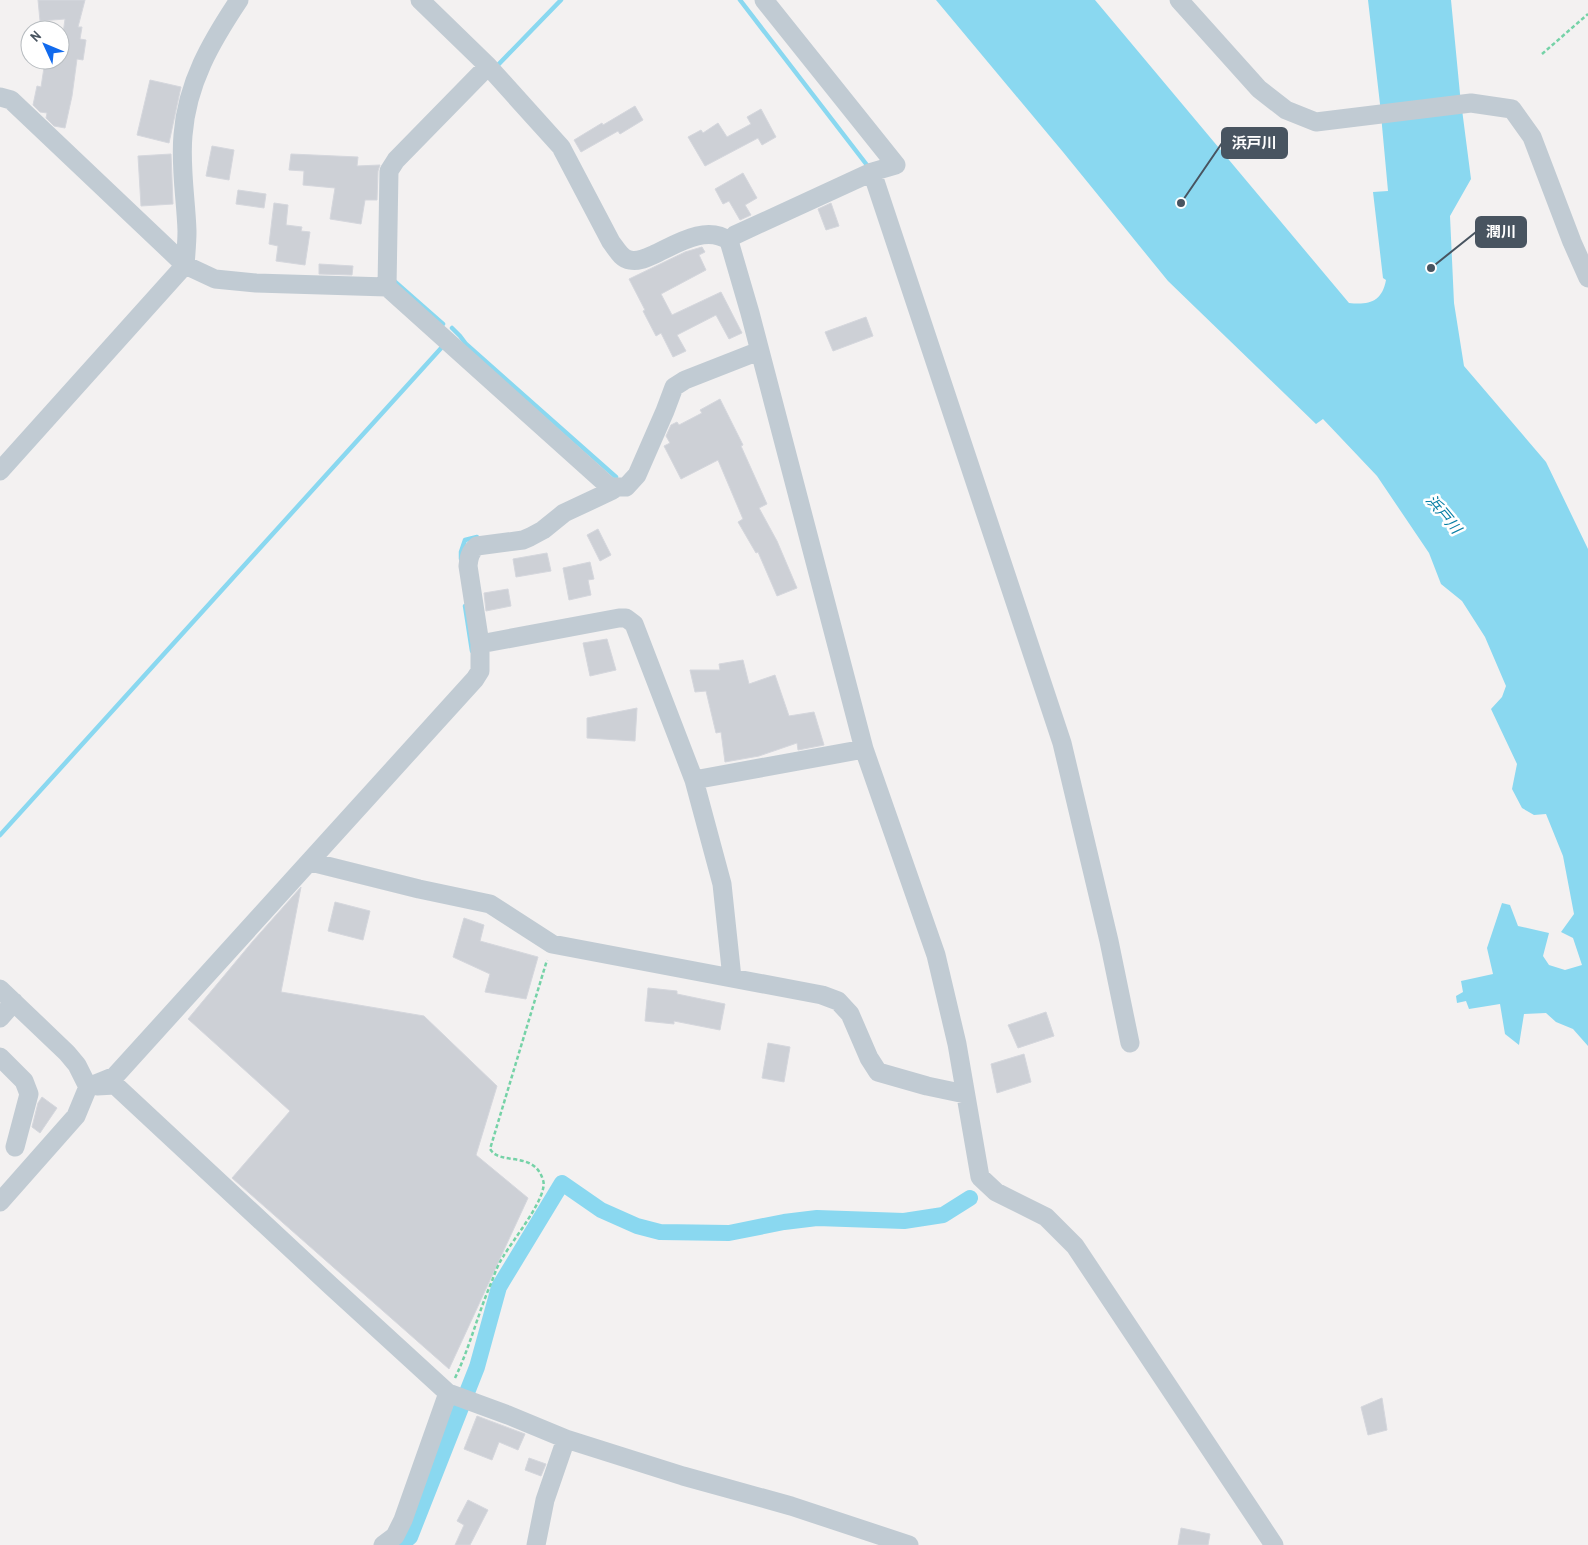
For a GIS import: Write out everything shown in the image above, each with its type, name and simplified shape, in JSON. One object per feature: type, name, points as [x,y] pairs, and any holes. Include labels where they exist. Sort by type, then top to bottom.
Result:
[{"type":"street","points":[[0,471],[185,265],[187,232],[183,174],[183,135],[189,98],[204,57],[239,0]]},
{"type":"street","points":[[420,0],[488,66],[561,147],[620,254],[630,260],[642,260],[703,234],[720,235],[728,241],[750,312],[864,749],[936,955],[957,1044],[980,1176],[996,1192],[1046,1217],[1075,1246],[1274,1545]]},
{"type":"street","points":[[728,241],[735,235],[876,171],[896,165],[764,0]]},
{"type":"street","points":[[1179,0],[1259,89],[1286,110],[1316,122],[1471,102],[1512,109],[1532,136],[1572,242],[1588,278]]},
{"type":"street","points":[[387,287],[389,171],[396,160],[488,66]]},
{"type":"street","points":[[0,98],[11,100],[185,265],[216,279],[256,283],[387,287],[613,490]]},
{"type":"street","points":[[876,171],[1062,743],[1109,941],[1130,1043]]},
{"type":"street","points":[[0,1202],[76,1116],[88,1087],[116,1076],[475,679],[480,672],[480,644],[468,566],[472,550],[477,546],[523,540],[543,530],[564,513],[613,490],[614,487],[626,487],[638,475],[674,387],[685,380],[759,351]]},
{"type":"street","points":[[480,644],[618,618],[626,618],[634,624],[694,780],[722,884],[732,978]]},
{"type":"street","points":[[694,780],[864,749]]},
{"type":"street","points":[[311,862],[419,889],[490,904],[552,944],[822,995],[838,1001],[850,1014],[869,1058],[878,1072],[927,1086],[965,1094]]},
{"type":"street","points":[[0,1018],[7,995],[42,1028],[77,1066],[88,1087]]},
{"type":"street","points":[[0,1057],[24,1081],[30,1094],[8,1145],[44,1153]]},
{"type":"street","points":[[88,1087],[115,1085],[330,1286],[460,1397],[566,1439],[683,1476],[791,1506],[909,1545]]},
{"type":"street","points":[[383,1545],[395,1536],[460,1397]]},
{"type":"street","points":[[536,1545],[545,1500],[566,1439]]},
{"type":"path","points":[[1542,54],[1588,14]]},
{"type":"path","points":[[460,1397],[464,1360],[481,1306],[501,1259],[541,1198],[544,1182],[538,1170],[527,1161],[501,1156],[490,1149],[552,944]]},
{"type":"water","points":[[936,0],[1095,0],[1349,303],[1363,303],[1378,297],[1386,280],[1383,278],[1373,192],[1388,191],[1368,0],[1451,0],[1471,179],[1450,216],[1454,303],[1464,366],[1546,462],[1588,549],[1588,1046],[1573,1029],[1556,1022],[1546,1013],[1524,1014],[1519,1045],[1505,1034],[1500,1004],[1469,1009],[1466,1001],[1457,1003],[1456,996],[1463,992],[1461,981],[1493,974],[1487,948],[1502,903],[1510,905],[1518,926],[1549,933],[1543,956],[1549,965],[1565,970],[1582,965],[1573,938],[1561,932],[1574,914],[1563,856],[1546,814],[1534,815],[1522,808],[1512,789],[1517,764],[1491,709],[1502,697],[1506,686],[1485,637],[1462,601],[1441,584],[1429,553],[1377,476],[1323,419],[1316,424],[1168,281]]},
{"type":"building","points":[[38,0],[85,0],[78,27],[82,27],[80,39],[86,40],[83,60],[77,59],[65,128],[54,126],[46,118],[47,113],[40,112],[33,105],[37,86],[41,87],[44,70],[70,70],[70,20],[40,20]]},
{"type":"building","points":[[150,80],[181,87],[169,143],[137,135]]},
{"type":"building","points":[[635,106],[643,120],[620,134],[618,131],[581,152],[574,140]]},
{"type":"building","points":[[761,109],[776,137],[762,145],[758,138],[705,166],[688,137],[701,130],[703,133],[718,123],[727,137],[751,124],[747,117]]},
{"type":"building","points":[[212,146],[234,150],[229,180],[206,176]]},
{"type":"building","points":[[171,154],[173,204],[141,206],[138,156]]},
{"type":"building","points":[[291,154],[358,157],[357,166],[380,165],[377,200],[365,200],[361,224],[330,219],[335,188],[303,185],[304,171],[289,170]]},
{"type":"building","points":[[743,173],[757,198],[745,205],[751,215],[740,220],[729,201],[723,204],[715,189]]},
{"type":"building","points":[[238,190],[266,194],[264,208],[236,204]]},
{"type":"building","points":[[274,203],[288,205],[286,225],[302,227],[301,231],[310,232],[305,265],[276,261],[278,246],[269,244]]},
{"type":"building","points":[[831,203],[839,226],[826,230],[818,209]]},
{"type":"building","points":[[702,247],[705,252],[699,255],[706,270],[661,294],[672,315],[721,292],[742,333],[729,339],[716,315],[677,335],[686,351],[673,357],[661,333],[656,336],[629,279],[685,252]]},
{"type":"building","points":[[319,264],[353,266],[352,275],[319,274]]},
{"type":"building","points":[[866,317],[873,336],[833,351],[825,332]]},
{"type":"building","points":[[720,399],[743,445],[741,446],[767,504],[759,508],[777,541],[797,588],[777,596],[758,552],[756,553],[738,522],[743,519],[718,460],[681,479],[664,446],[670,443],[666,436],[671,425],[677,422],[679,425],[702,413],[700,410]]},
{"type":"building","points":[[598,529],[611,555],[600,561],[587,535]]},
{"type":"building","points":[[547,553],[551,571],[516,577],[513,559]]},
{"type":"building","points":[[590,562],[594,579],[588,580],[591,595],[569,600],[563,568]]},
{"type":"building","points":[[508,589],[511,606],[486,611],[484,593]]},
{"type":"building","points":[[607,639],[616,670],[590,676],[583,643]]},
{"type":"building","points":[[743,660],[749,684],[775,675],[789,716],[814,712],[824,745],[798,750],[797,743],[759,756],[725,762],[721,732],[716,733],[706,691],[695,692],[690,670],[720,670],[719,664]]},
{"type":"building","points":[[637,708],[635,741],[587,738],[587,718]]},
{"type":"building","points":[[301,887],[281,992],[424,1016],[497,1086],[476,1155],[528,1198],[449,1369],[232,1178],[290,1111],[188,1019]]},
{"type":"building","points":[[335,902],[370,911],[363,940],[328,931]]},
{"type":"building","points":[[464,918],[484,925],[480,941],[538,957],[526,999],[485,992],[490,974],[453,957]]},
{"type":"building","points":[[648,988],[677,991],[677,994],[725,1004],[720,1030],[674,1021],[674,1024],[645,1021]]},
{"type":"building","points":[[1046,1012],[1054,1036],[1018,1048],[1008,1025]]},
{"type":"building","points":[[768,1043],[790,1047],[784,1082],[762,1078]]},
{"type":"building","points":[[1024,1054],[1031,1082],[997,1093],[991,1064]]},
{"type":"building","points":[[42,1097],[57,1108],[40,1133],[32,1127],[38,1103]]},
{"type":"building","points":[[1382,1398],[1387,1430],[1368,1435],[1361,1407]]},
{"type":"building","points":[[477,1416],[525,1434],[518,1450],[499,1442],[492,1460],[464,1449]]},
{"type":"building","points":[[529,1458],[546,1464],[541,1476],[525,1470]]},
{"type":"building","points":[[468,1500],[488,1510],[470,1545],[455,1545],[464,1525],[457,1521]]},
{"type":"building","points":[[1181,1528],[1210,1534],[1208,1545],[1178,1545]]},
{"type":"waterway","points":[[496,67],[561,0]]},
{"type":"waterway","points":[[740,0],[870,169]]},
{"type":"waterway","points":[[393,280],[443,324]]},
{"type":"waterway","points":[[452,328],[466,344],[616,477]]},
{"type":"waterway","points":[[0,835],[443,346]]},
{"type":"waterway","points":[[461,559],[465,540],[477,537]]},
{"type":"waterway","points":[[465,606],[472,651]]},
{"type":"waterway","points":[[400,1545],[410,1537],[477,1367],[499,1287],[562,1183],[601,1210],[637,1226],[660,1232],[729,1233],[784,1222],[817,1218],[904,1221],[943,1215],[970,1198]]},
{"type":"place","name":"浜戸川","points":[[1181,203]]},
{"type":"place","name":"潤川","points":[[1431,268]]}]
